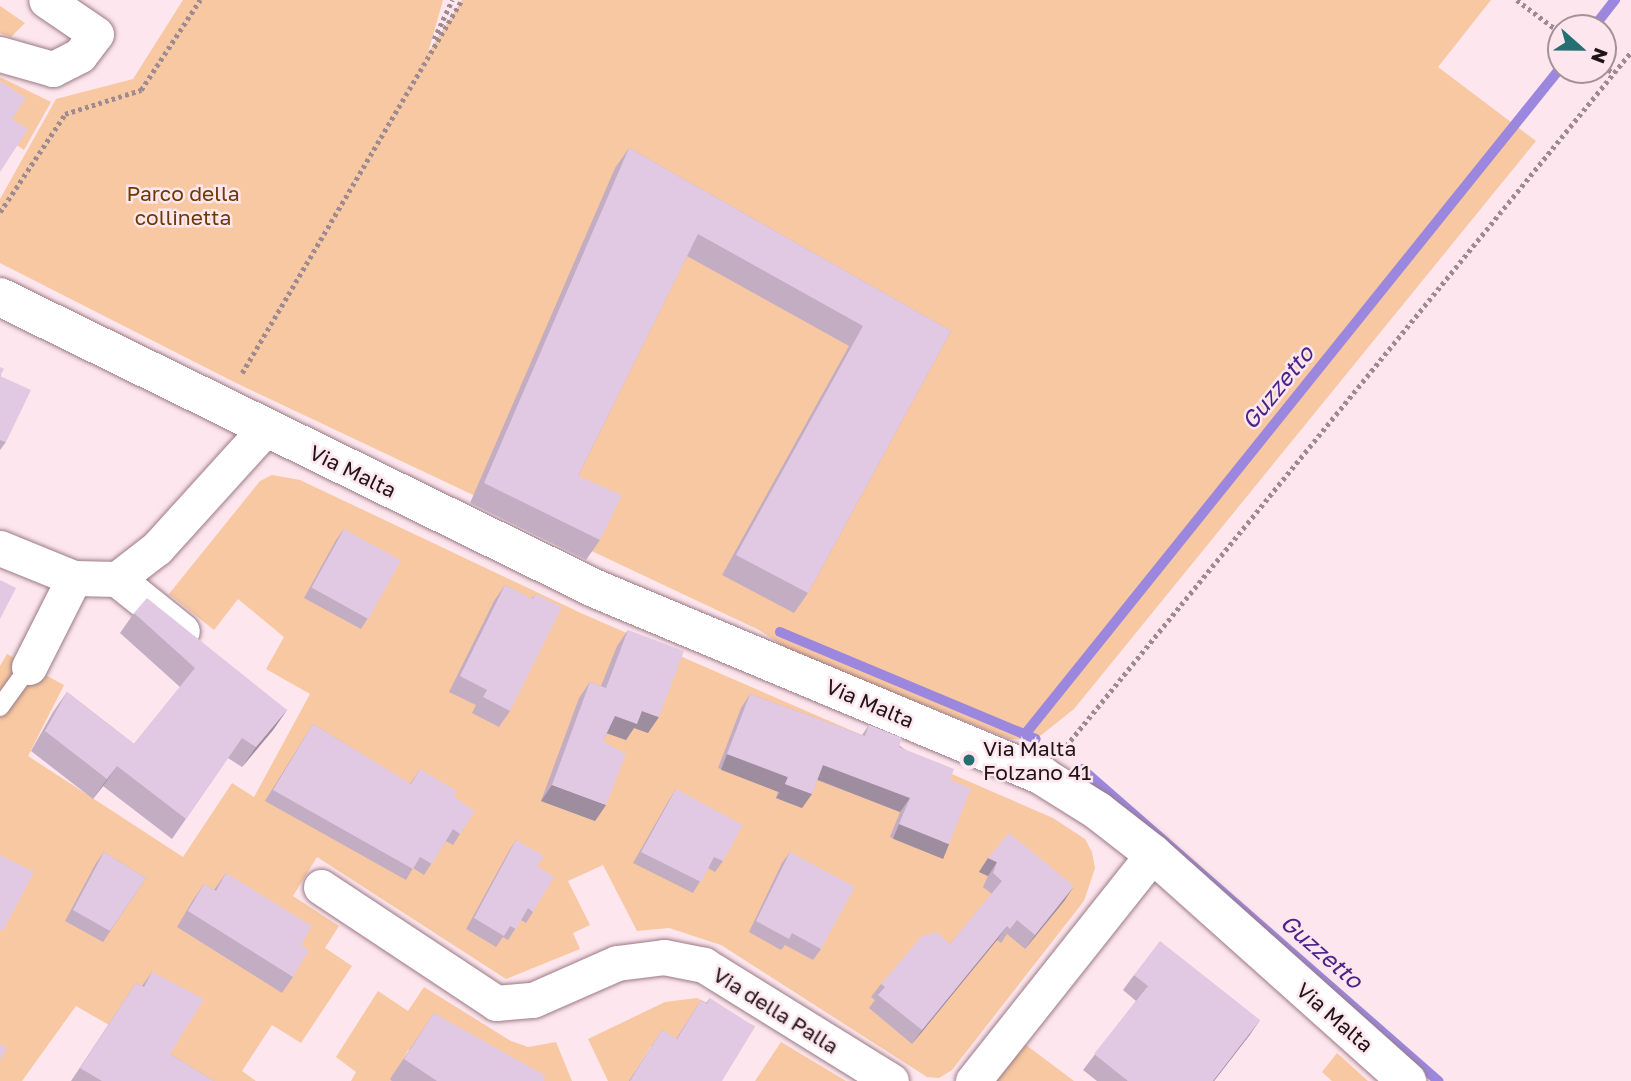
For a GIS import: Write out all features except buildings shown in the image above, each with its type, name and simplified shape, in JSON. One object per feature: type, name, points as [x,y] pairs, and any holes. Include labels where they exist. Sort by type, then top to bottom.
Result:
[{"type":"street","points":[[0,54],[53,69],[80,55],[96,34],[46,0]]},
{"type":"street","name":"Via Malta","points":[[0,297],[596,589],[1042,776],[1098,811],[1153,854],[1407,1081]]},
{"type":"street","points":[[117,579],[157,548],[266,428]]},
{"type":"street","points":[[0,548],[74,578],[117,579],[204,648]]},
{"type":"street","points":[[29,667],[74,578]]},
{"type":"street","points":[[973,1081],[1153,854]]},
{"type":"street","name":"Via della Palla","points":[[321,887],[496,1003],[533,1000],[617,962],[664,957],[704,965],[891,1081]]},
{"type":"lane","points":[[0,707],[29,667]]},
{"type":"path","points":[[0,212],[65,114],[141,90],[200,0]]},
{"type":"path","points":[[426,56],[452,0]]},
{"type":"path","points":[[236,383],[426,56],[462,0]]},
{"type":"path","points":[[1517,0],[1547,22]]},
{"type":"path","points":[[1617,70],[1631,52]]},
{"type":"path","points":[[1042,776],[1606,84]]},
{"type":"green space","name":"Parco della collinetta","points":[[183,0],[443,0],[428,53],[462,0],[1491,0],[1438,67],[1536,141],[1074,709],[1035,740],[1009,739],[792,652],[759,630],[236,383],[0,263],[0,199],[56,99],[133,79]]},
{"type":"green space","points":[[0,6],[25,23],[11,37],[0,33]]},
{"type":"green space","points":[[0,77],[51,102],[24,150],[1,135]]},
{"type":"green space","points":[[272,475],[300,480],[583,614],[1053,818],[1085,839],[1092,852],[1095,868],[1084,901],[952,1070],[939,1078],[927,1077],[721,945],[669,928],[637,931],[603,865],[568,881],[590,925],[573,933],[580,949],[506,979],[317,857],[293,896],[339,926],[325,948],[352,966],[301,1043],[272,1025],[242,1071],[256,1081],[177,1081],[109,1025],[76,1006],[22,1081],[0,1081],[0,666],[7,654],[64,685],[28,756],[183,857],[232,783],[254,797],[310,694],[266,669],[284,637],[238,599],[214,630],[169,594],[260,481]]},
{"type":"green space","points":[[424,987],[511,1041],[528,1047],[556,1042],[572,1081],[508,1081],[408,1050],[392,1081],[351,1081],[356,1072],[336,1057],[378,991],[408,1011]]},
{"type":"green space","points":[[697,998],[755,1026],[744,1043],[694,1011],[666,1055],[651,1046],[634,1073],[645,1081],[608,1081],[588,1039],[665,1002]]},
{"type":"green space","points":[[781,1042],[846,1081],[755,1081]]},
{"type":"green space","points":[[1026,1045],[1074,1081],[996,1081]]},
{"type":"green space","points":[[1337,1053],[1368,1081],[1332,1081],[1322,1072]]},
{"type":"waterway","name":"Guzzetto","points":[[1604,14],[1615,0]]},
{"type":"waterway","name":"Guzzetto","points":[[1026,733],[1547,84]]},
{"type":"waterway","name":"Guzzetto","points":[[780,632],[1036,739]]},
{"type":"waterway","name":"Guzzetto","points":[[1082,769],[1439,1081]]},
{"type":"place","name":"Via Malta Folzano 41","points":[[969,760]]}]
